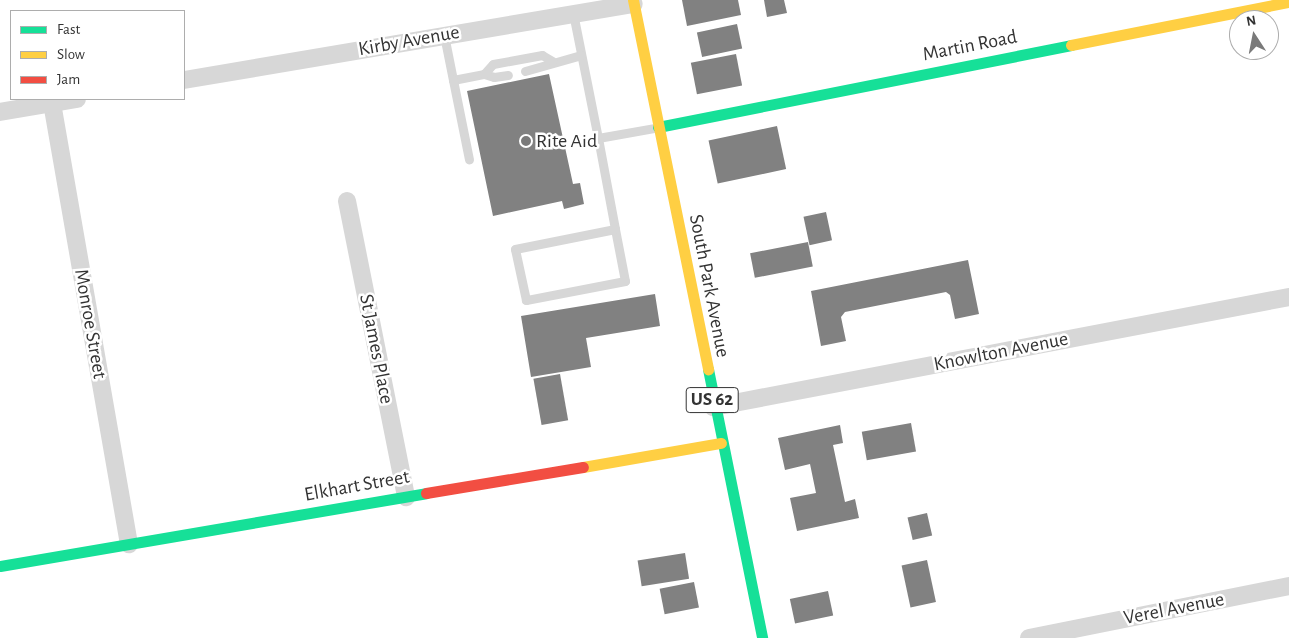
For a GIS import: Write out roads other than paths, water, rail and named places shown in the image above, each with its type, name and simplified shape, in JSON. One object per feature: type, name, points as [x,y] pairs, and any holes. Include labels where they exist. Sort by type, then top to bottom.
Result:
[{"type":"street","name":"South Park Avenue","points":[[633,2],[713,407],[762,638]]},
{"type":"street","name":"Kirby Avenue","points":[[185,80],[633,2]]},
{"type":"street","name":"Martin Road","points":[[658,127],[1289,2]]},
{"type":"street","points":[[0,112],[71,100]]},
{"type":"street","name":"Monroe Street","points":[[52,103],[128,544]]},
{"type":"street","name":"St James Place","points":[[347,201],[406,497]]},
{"type":"street","name":"Knowlton Avenue","points":[[713,407],[1289,297]]},
{"type":"street","name":"Elkhart Street","points":[[0,566],[721,443]]},
{"type":"street","name":"Verel Avenue","points":[[1029,638],[1289,586]]},
{"type":"lane","points":[[573,13],[598,138],[625,281],[526,300],[515,249],[615,229]]},
{"type":"lane","points":[[444,35],[468,159]]},
{"type":"lane","points":[[484,74],[493,64],[542,55],[552,61]]},
{"type":"lane","points":[[525,71],[543,68],[552,61],[581,55]]},
{"type":"lane","points":[[453,80],[484,74],[494,77],[508,75]]},
{"type":"lane","points":[[598,138],[658,127]]},
{"type":"place","name":"Rite Aid","points":[[526,141]]}]
